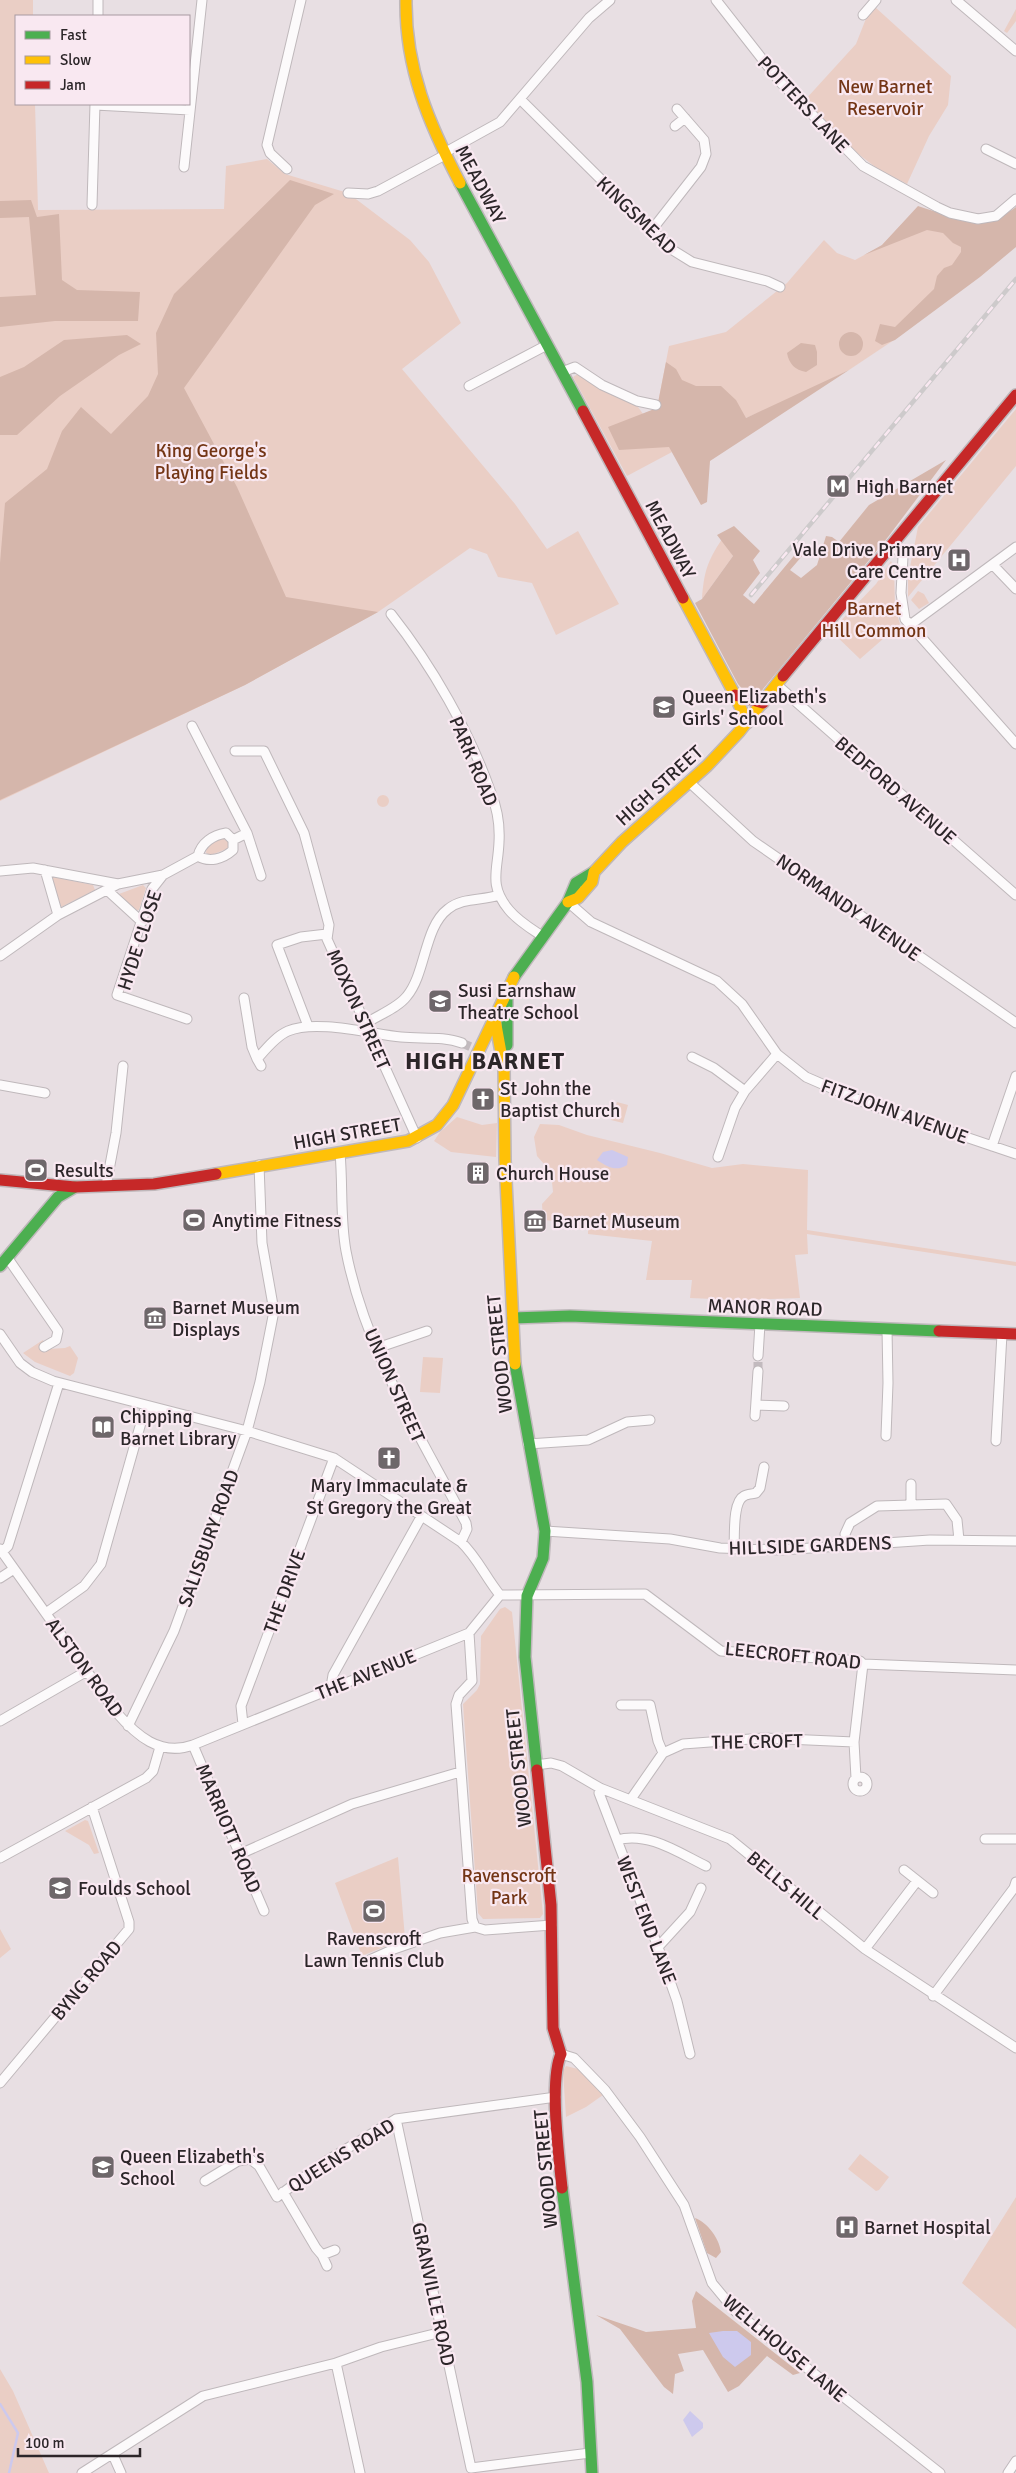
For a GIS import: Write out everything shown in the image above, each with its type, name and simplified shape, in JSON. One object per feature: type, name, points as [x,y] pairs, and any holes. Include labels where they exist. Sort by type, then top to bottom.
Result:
[{"type":"main road","name":"MEADWAY","points":[[406,0],[406,34],[413,75],[422,106],[445,154],[735,695],[747,723]]},
{"type":"main road","name":"HIGH STREET","points":[[0,1180],[75,1187],[154,1184],[340,1153],[417,1138],[438,1124],[446,1116],[470,1047],[495,1029],[494,1014],[523,961],[568,902],[578,898],[592,882],[594,872],[652,813],[722,751],[747,723],[892,543],[1016,395]]},
{"type":"main road","points":[[735,695],[763,703]]},
{"type":"main road","name":"WOOD STREET","points":[[507,991],[495,1029],[504,1042],[505,1160],[512,1318],[516,1372],[545,1531],[543,1558],[527,1596],[525,1664],[552,1925],[553,2028],[561,2054],[556,2066],[556,2097],[562,2186],[587,2382],[592,2473]]},
{"type":"main road","points":[[495,1029],[494,1041],[504,1042]]},
{"type":"main road","points":[[470,1047],[493,1052],[503,1060]]},
{"type":"main road","points":[[39,1184],[45,1194],[46,1209]]},
{"type":"main road","points":[[54,1184],[58,1190],[58,1197]]},
{"type":"main road","points":[[3,1261],[46,1209],[58,1197],[75,1187]]},
{"type":"main road","name":"MANOR ROAD","points":[[512,1318],[570,1316],[1016,1334]]},
{"type":"street","points":[[98,0],[98,15]]},
{"type":"street","points":[[184,167],[202,0]]},
{"type":"street","points":[[287,169],[270,153],[267,145],[300,0]]},
{"type":"street","points":[[348,193],[368,194],[378,191],[500,122],[589,18],[610,0]]},
{"type":"street","name":"POTTERS LANE","points":[[716,0],[781,84],[863,166],[937,207],[978,219],[996,216],[1016,199]]},
{"type":"street","points":[[863,15],[876,0]]},
{"type":"street","points":[[956,0],[1016,51]]},
{"type":"street","name":"KINGSMEAD","points":[[520,99],[671,250],[692,262],[767,281],[780,287]]},
{"type":"street","points":[[92,205],[95,105]]},
{"type":"street","points":[[111,105],[190,110]]},
{"type":"street","points":[[651,231],[705,160],[706,146],[704,140],[677,109]]},
{"type":"street","points":[[675,126],[685,118]]},
{"type":"street","points":[[986,149],[1016,164]]},
{"type":"street","points":[[469,386],[547,345]]},
{"type":"street","points":[[562,372],[575,368],[602,385],[637,401],[656,405]]},
{"type":"street","points":[[892,543],[903,557],[901,599],[903,614],[910,625],[1016,744]]},
{"type":"street","points":[[910,625],[1016,547]]},
{"type":"street","points":[[993,565],[1016,590]]},
{"type":"street","name":"PARK ROAD","points":[[391,614],[414,643],[433,673],[485,775],[492,795],[498,823],[499,844],[494,874],[500,895],[516,918],[542,936]]},
{"type":"street","name":"BEDFORD AVENUE","points":[[777,685],[1016,895]]},
{"type":"street","points":[[192,726],[247,833],[261,876]]},
{"type":"street","name":"MOXON STREET","points":[[235,751],[264,751],[304,833],[329,925],[328,939],[417,1138]]},
{"type":"street","name":"NORMANDY AVENUE","points":[[689,782],[753,841],[1016,1023]]},
{"type":"street","points":[[233,840],[247,833]]},
{"type":"street","points":[[0,956],[58,915],[118,884],[163,875],[198,856],[204,843],[220,834],[226,834],[233,840],[233,850],[229,853],[212,860],[204,860],[198,856]]},
{"type":"street","points":[[0,871],[18,868],[45,870],[118,884]]},
{"type":"street","points":[[45,870],[58,915]]},
{"type":"street","name":"HYDE CLOSE","points":[[163,875],[152,889],[117,996],[187,1019]]},
{"type":"street","points":[[106,890],[142,922]]},
{"type":"street","points":[[367,1027],[407,997],[418,974],[437,922],[447,909],[460,902],[500,895]]},
{"type":"street","name":"FITZJOHN AVENUE","points":[[568,902],[591,922],[716,981],[742,1004],[777,1054],[806,1077],[838,1092],[1016,1154]]},
{"type":"street","name":"MOXON STREET","points":[[308,1026],[277,945],[301,937],[327,934]]},
{"type":"street","points":[[244,998],[252,1047],[259,1063],[287,1031],[308,1026],[367,1027],[400,1037],[444,1039],[470,1047]]},
{"type":"street","points":[[718,1157],[735,1108],[745,1091],[777,1054]]},
{"type":"street","points":[[692,1057],[714,1068],[745,1091]]},
{"type":"street","points":[[106,1186],[116,1133],[123,1066]]},
{"type":"street","points":[[992,1146],[1016,1076]]},
{"type":"street","points":[[0,1085],[45,1093]]},
{"type":"street","name":"UNION STREET","points":[[340,1153],[346,1249],[355,1289],[377,1348],[412,1427],[466,1523],[467,1529],[461,1542]]},
{"type":"street","name":"SALISBURY ROAD","points":[[128,1726],[174,1631],[247,1431],[260,1382],[274,1311],[262,1243],[259,1165]]},
{"type":"street","points":[[3,1261],[58,1331],[56,1340],[44,1347]]},
{"type":"street","points":[[758,1356],[760,1324]]},
{"type":"street","points":[[886,1329],[888,1384],[886,1436]]},
{"type":"street","points":[[377,1348],[427,1331]]},
{"type":"street","points":[[0,1334],[20,1363],[32,1372],[59,1383],[247,1431],[334,1458],[352,1468],[421,1517],[461,1542],[474,1554],[485,1576],[500,1595],[527,1596]]},
{"type":"street","points":[[996,1441],[1002,1334]]},
{"type":"street","points":[[755,1416],[758,1371]]},
{"type":"street","points":[[1,1550],[8,1546],[59,1383]]},
{"type":"street","points":[[46,1613],[84,1586],[101,1564],[146,1405]]},
{"type":"street","points":[[756,1405],[784,1406]]},
{"type":"street","points":[[528,1444],[548,1441],[588,1440],[627,1422],[650,1420]]},
{"type":"street","name":"THE DRIVE","points":[[243,1724],[241,1706],[334,1458]]},
{"type":"street","points":[[734,1549],[735,1516],[738,1501],[744,1496],[756,1494],[760,1488],[764,1466]]},
{"type":"street","points":[[911,1484],[911,1504]]},
{"type":"street","points":[[847,1545],[845,1534],[850,1523],[877,1506],[911,1504],[946,1504],[957,1520],[958,1540]]},
{"type":"street","points":[[331,1687],[333,1675],[421,1517]]},
{"type":"street","name":"HILLSIDE GARDENS","points":[[545,1531],[670,1539],[700,1546],[734,1549],[781,1550],[958,1540],[1016,1542]]},
{"type":"street","name":"ALSTON ROAD","points":[[1,1550],[116,1712],[128,1726],[147,1741],[160,1747],[179,1750],[193,1745]]},
{"type":"street","points":[[0,1578],[14,1570]]},
{"type":"street","name":"LEECROFT ROAD","points":[[527,1596],[645,1594],[720,1650],[860,1661],[863,1664],[1016,1670]]},
{"type":"street","name":"THE AVENUE","points":[[193,1745],[469,1632],[500,1595]]},
{"type":"street","points":[[469,1632],[472,1681],[458,1696],[456,1704],[472,1919],[475,1927]]},
{"type":"street","points":[[856,1778],[854,1742],[863,1664]]},
{"type":"street","points":[[0,1721],[87,1671]]},
{"type":"street","points":[[621,1705],[650,1705],[658,1742],[663,1753],[631,1799]]},
{"type":"street","name":"THE CROFT","points":[[663,1753],[683,1744],[764,1738],[854,1742]]},
{"type":"street","name":"MARRIOTT ROAD","points":[[193,1745],[264,1911]]},
{"type":"street","points":[[0,1858],[146,1778],[153,1772],[160,1747]]},
{"type":"street","name":"BELLS HILL","points":[[536,1764],[551,1763],[562,1766],[600,1788],[730,1839],[865,1950],[1016,2048]]},
{"type":"street","points":[[240,1854],[352,1804],[395,1789],[460,1772]]},
{"type":"street","name":"WEST END LANE","points":[[600,1788],[598,1793],[677,2001],[690,2054]]},
{"type":"street","name":"BYNG ROAD","points":[[0,2083],[129,1929],[129,1922],[92,1807]]},
{"type":"street","points":[[617,1840],[629,1836],[656,1842],[706,1866]]},
{"type":"street","points":[[986,1839],[1016,1839]]},
{"type":"street","points":[[904,1870],[933,1894]]},
{"type":"street","points":[[865,1950],[917,1881]]},
{"type":"street","points":[[934,1996],[1009,1895],[1016,1882]]},
{"type":"street","points":[[658,1947],[690,1912],[701,1888]]},
{"type":"street","points":[[365,1962],[424,1938],[475,1927],[485,1930],[552,1925]]},
{"type":"street","name":"WELLHOUSE LANE","points":[[561,2054],[574,2058],[605,2090],[676,2191],[692,2226],[707,2272],[718,2292],[736,2312],[940,2473]]},
{"type":"street","name":"QUEENS ROAD","points":[[280,2194],[324,2163],[396,2119],[556,2097]]},
{"type":"street","name":"GRANVILLE ROAD","points":[[396,2119],[471,2468],[590,2453]]},
{"type":"street","points":[[204,2182],[238,2160],[250,2159],[259,2166],[280,2194],[328,2266]]},
{"type":"street","points":[[322,2255],[335,2250]]},
{"type":"street","points":[[82,2473],[203,2396],[336,2363],[381,2346],[442,2332]]},
{"type":"street","points":[[336,2363],[360,2473]]},
{"type":"street","points":[[113,2455],[121,2473]]},
{"type":"street","points":[[1008,2473],[1016,2461]]},
{"type":"green space","name":"King George's Playing Fields","points":[[0,0],[33,0],[33,15],[15,15],[15,105],[35,105],[38,210],[224,209],[226,166],[267,159],[285,174],[348,193],[410,240],[429,262],[461,323],[402,369],[515,504],[547,549],[578,531],[619,604],[556,635],[532,583],[498,577],[487,554],[470,548],[378,612],[245,685],[0,801]]},
{"type":"green space","name":"New Barnet Reservoir","points":[[875,7],[951,76],[948,105],[929,136],[907,184],[878,169],[857,153],[805,100],[856,44],[867,16]]},
{"type":"green space","points":[[1016,9],[1016,21],[1007,33],[1004,31]]},
{"type":"green space","points":[[290,180],[334,194],[315,205],[184,388],[237,487],[286,597],[378,612],[245,685],[0,800],[0,563],[5,503],[47,469],[62,431],[81,407],[111,434],[148,396],[158,374],[156,333],[174,294]]},
{"type":"green space","points":[[31,200],[37,217],[59,214],[62,280],[77,290],[140,292],[138,321],[55,321],[0,327],[0,297],[36,295],[29,217],[0,218],[0,201]]},
{"type":"green space","points":[[918,206],[955,217],[981,219],[1005,214],[1016,207],[1016,247],[980,277],[895,340],[882,345],[875,341],[880,324],[895,327],[934,289],[937,276],[944,268],[952,265],[961,252],[961,247],[953,243],[943,233],[927,230],[864,255],[882,245]]},
{"type":"green space","points":[[952,217],[1000,217],[894,340],[849,370],[790,399],[711,433],[670,447],[672,452],[627,476],[573,377],[578,374],[636,404],[643,414],[657,408],[669,346],[726,332],[787,283],[824,240],[837,253],[855,260],[881,246],[903,223]]},
{"type":"green space","points":[[851,332],[860,335],[863,344],[860,353],[851,356],[842,353],[839,344],[842,335]]},
{"type":"green space","points":[[127,335],[141,344],[119,355],[60,396],[17,435],[0,435],[0,377],[24,367],[64,340]]},
{"type":"green space","points":[[801,343],[815,345],[817,352],[817,365],[806,372],[793,366],[787,353]]},
{"type":"green space","points":[[666,362],[676,369],[682,380],[696,386],[721,386],[736,400],[746,418],[849,370],[710,461],[707,502],[701,505],[669,447],[619,450],[608,427],[657,408]]},
{"type":"green space","name":"Barnet Hill Common","points":[[1016,409],[1016,466],[908,597],[908,577],[918,527]]},
{"type":"green space","points":[[946,460],[888,537],[759,694],[752,695],[745,691],[738,684],[695,603],[702,599],[733,556],[717,535],[734,526],[760,551],[753,560],[760,573],[743,595],[754,604],[798,551],[803,555],[790,570],[801,578],[817,565],[826,536],[832,537],[839,542],[869,505]]},
{"type":"green space","points":[[722,539],[733,556],[702,599],[707,568]]},
{"type":"green space","name":"Barnet Hill Common","points":[[891,561],[894,568],[895,608],[900,624],[860,659],[831,631],[876,584]]},
{"type":"green space","points":[[918,591],[924,594],[929,603],[919,609],[911,600]]},
{"type":"green space","points":[[381,795],[385,795],[389,801],[385,807],[381,807],[377,803],[377,799]]},
{"type":"green space","points":[[222,838],[229,842],[229,848],[211,855],[206,853],[207,846]]},
{"type":"green space","points":[[53,877],[93,885],[95,890],[61,907]]},
{"type":"green space","points":[[143,885],[146,888],[139,910],[135,910],[119,894]]},
{"type":"green space","points":[[617,1102],[628,1105],[623,1123],[611,1120]]},
{"type":"green space","name":"St John the Baptist Church","points":[[457,1117],[482,1125],[497,1123],[496,1157],[451,1152],[434,1141],[440,1132]]},
{"type":"green space","points":[[540,1124],[559,1125],[587,1135],[712,1168],[743,1164],[808,1170],[807,1230],[1016,1262],[1016,1266],[807,1234],[808,1254],[795,1255],[800,1298],[738,1300],[690,1298],[692,1280],[646,1280],[652,1241],[588,1234],[588,1229],[556,1228],[556,1221],[543,1220],[542,1204],[553,1192],[551,1172],[537,1156],[534,1137]]},
{"type":"green space","points":[[43,1340],[48,1349],[70,1346],[78,1358],[74,1373],[70,1376],[35,1362],[23,1353]]},
{"type":"green space","points":[[423,1357],[443,1358],[440,1393],[420,1392]]},
{"type":"green space","name":"Ravenscroft Park","points":[[505,1607],[512,1612],[543,1914],[540,1918],[483,1919],[478,1913],[463,1704],[477,1690],[480,1684],[481,1636],[500,1609]]},
{"type":"green space","points":[[85,1820],[88,1821],[99,1853],[94,1854],[89,1845],[65,1831]]},
{"type":"green space","name":"Ravenscroft Lawn Tennis Club","points":[[398,1857],[405,1938],[362,1956],[335,1883]]},
{"type":"green space","points":[[0,1929],[11,1949],[0,1958]]},
{"type":"green space","points":[[566,2066],[578,2069],[603,2095],[586,2107],[566,2117],[563,2071]]},
{"type":"green space","points":[[860,2154],[889,2177],[879,2190],[876,2191],[848,2169]]},
{"type":"green space","points":[[1016,2197],[1016,2329],[962,2283]]},
{"type":"green space","points":[[695,2218],[704,2223],[715,2236],[721,2252],[716,2258],[707,2253]]},
{"type":"green space","points":[[696,2291],[800,2373],[793,2375],[767,2356],[739,2386],[728,2392],[703,2350],[678,2354],[684,2371],[675,2374],[673,2394],[664,2387],[620,2329],[596,2315],[646,2332],[696,2328],[692,2301]]},
{"type":"green space","points":[[0,2369],[13,2391],[49,2473],[0,2473]]},
{"type":"shaded area","points":[[612,1150],[628,1157],[627,1165],[612,1168],[597,1160],[603,1152]]},
{"type":"shaded area","points":[[737,2331],[751,2342],[751,2355],[735,2367],[723,2357],[709,2333]]},
{"type":"shaded area","points":[[690,2411],[703,2423],[703,2428],[692,2437],[683,2420]]},
{"type":"waterway","points":[[0,2404],[18,2433],[9,2473]]},
{"type":"tunnel","points":[[462,1043],[471,1047]]},
{"type":"tunnel","points":[[758,1356],[758,1371]]},
{"type":"railway","points":[[751,595],[1016,279]]},
{"type":"traffic: fast","points":[[460,183],[583,411]]},
{"type":"traffic: fast","points":[[514,977],[568,902],[576,883],[594,872]]},
{"type":"traffic: fast","points":[[507,991],[507,1045]]},
{"type":"traffic: fast","points":[[0,1266],[58,1197],[75,1187]]},
{"type":"traffic: fast","points":[[513,1318],[570,1316],[939,1331]]},
{"type":"traffic: fast","points":[[515,1364],[545,1531],[543,1558],[527,1596],[525,1657],[537,1770]]},
{"type":"traffic: fast","points":[[562,2188],[587,2382],[592,2473]]},
{"type":"traffic: slow","points":[[406,0],[407,25],[414,72],[438,139],[460,183]]},
{"type":"traffic: slow","points":[[683,598],[735,695],[747,723]]},
{"type":"traffic: slow","points":[[568,902],[578,898],[592,882],[594,872],[622,842],[707,766],[739,732],[783,676]]},
{"type":"traffic: slow","points":[[216,1174],[408,1141],[437,1125],[453,1105],[514,977]]},
{"type":"traffic: slow","points":[[494,1014],[504,1069],[505,1160],[515,1364]]},
{"type":"traffic: jam","points":[[783,676],[1016,395]]},
{"type":"traffic: jam","points":[[583,411],[683,598]]},
{"type":"traffic: jam","points":[[735,695],[763,703]]},
{"type":"traffic: jam","points":[[0,1180],[75,1187],[154,1184],[216,1174]]},
{"type":"traffic: jam","points":[[939,1331],[1016,1334]]},
{"type":"traffic: jam","points":[[537,1770],[551,1905],[553,2028],[561,2054],[557,2066],[555,2100],[562,2188]]},
{"type":"place","name":"High Barnet","points":[[838,486]]},
{"type":"place","name":"Vale Drive Primary Care Centre","points":[[959,560]]},
{"type":"place","name":"Queen Elizabeth's Girls' School","points":[[664,707]]},
{"type":"place","name":"Susi Earnshaw Theatre School","points":[[440,1001]]},
{"type":"place","name":"St John the Baptist Church","points":[[483,1099]]},
{"type":"place","name":"Results","points":[[36,1170]]},
{"type":"place","name":"Church House","points":[[478,1173]]},
{"type":"place","name":"Anytime Fitness","points":[[194,1220]]},
{"type":"place","name":"Barnet Museum","points":[[535,1221]]},
{"type":"place","name":"Barnet Museum Displays","points":[[155,1318]]},
{"type":"place","name":"Chipping Barnet Library","points":[[103,1427]]},
{"type":"place","name":"Mary Immaculate & St Gregory the Great","points":[[389,1458]]},
{"type":"place","name":"Foulds School","points":[[60,1888]]},
{"type":"place","name":"Ravenscroft Lawn Tennis Club","points":[[374,1911]]},
{"type":"place","name":"Queen Elizabeth's School","points":[[103,2167]]},
{"type":"place","name":"Barnet Hospital","points":[[847,2227]]},
{"type":"district","name":"HIGH BARNET","points":[[485,1061]]}]
